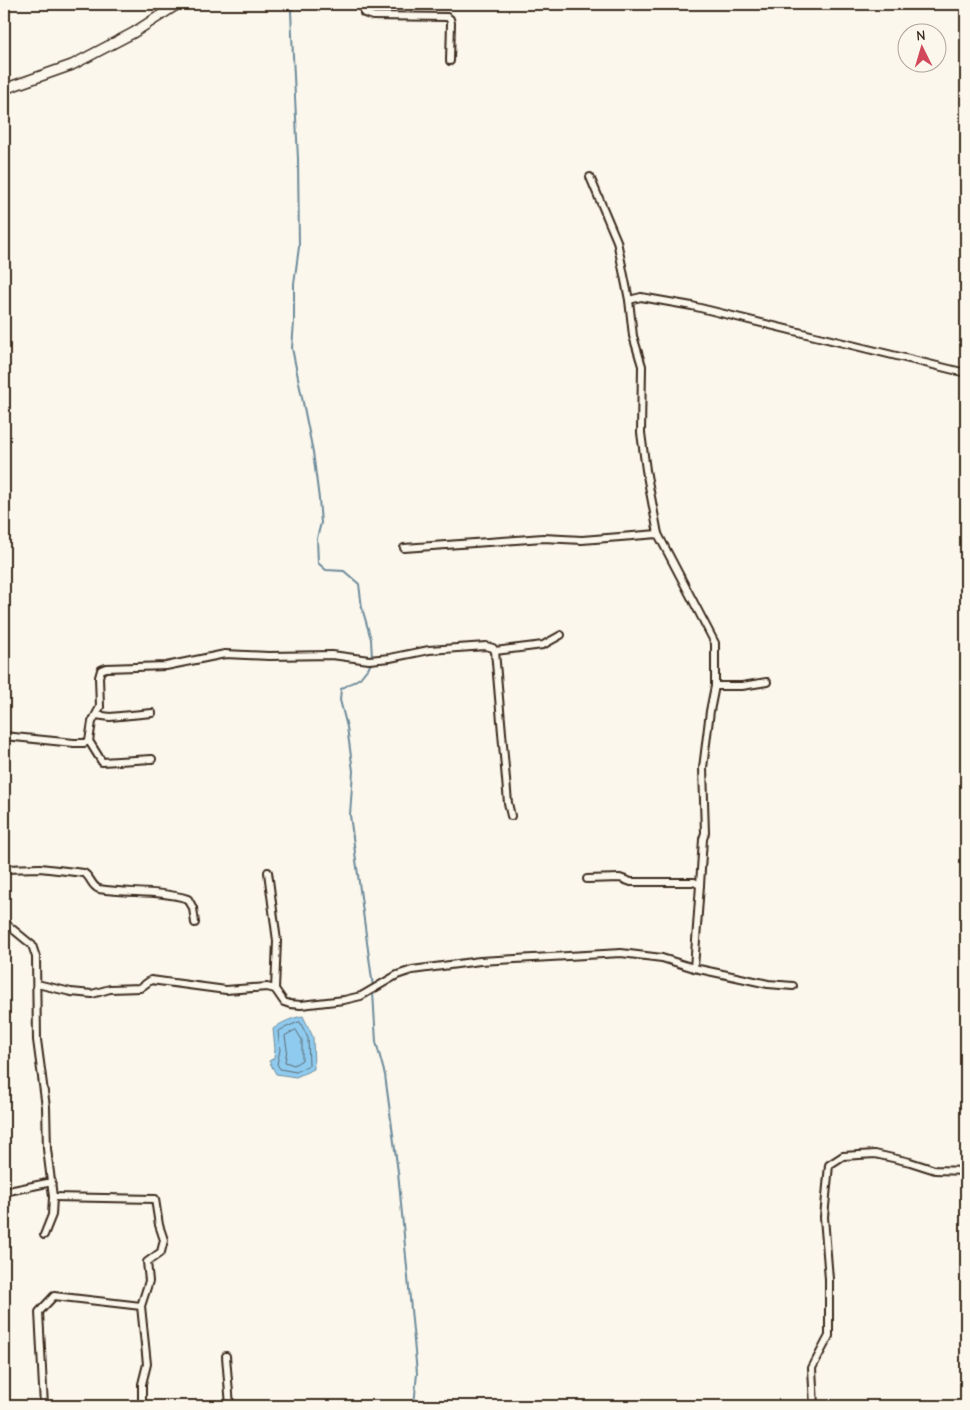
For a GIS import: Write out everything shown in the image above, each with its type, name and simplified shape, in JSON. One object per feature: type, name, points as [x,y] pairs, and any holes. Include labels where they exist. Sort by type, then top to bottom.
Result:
[{"type":"main road","points":[[4,85],[72,61],[117,38],[173,4]]},
{"type":"main road","points":[[4,89],[72,65],[133,33],[178,4]]},
{"type":"street","points":[[363,4],[364,13],[373,16],[447,17],[451,23],[450,61]]},
{"type":"street","points":[[590,177],[617,241],[629,300],[633,336],[642,366],[641,433],[658,534],[715,643],[715,686],[703,768],[705,833],[703,839],[694,968]]},
{"type":"street","points":[[629,300],[641,297],[692,306],[966,373]]},
{"type":"street","points":[[404,548],[543,538],[582,540],[658,534]]},
{"type":"street","points":[[494,651],[543,645],[561,635]]},
{"type":"street","points":[[152,759],[102,762],[89,741],[92,722],[100,707],[99,677],[101,670],[106,668],[166,666],[226,654],[269,656],[332,655],[368,660],[390,658],[429,650],[486,646],[493,648],[494,651],[508,803],[511,816]]},
{"type":"street","points":[[715,686],[742,686],[767,682]]},
{"type":"street","points":[[96,715],[110,717],[152,713]]},
{"type":"street","points":[[4,736],[74,743],[89,741]]},
{"type":"street","points":[[4,869],[40,868],[84,873],[90,877],[95,888],[99,890],[182,897],[188,899],[193,908],[196,923]]},
{"type":"street","points":[[268,872],[277,940],[275,989],[284,1002],[290,1004],[301,1005],[362,996],[397,975],[412,970],[480,961],[586,954],[622,953],[662,958],[694,968],[768,984],[794,986]]},
{"type":"street","points":[[587,879],[620,878],[631,882],[694,882],[700,885]]},
{"type":"street","points":[[4,922],[32,945],[35,950],[38,1040],[46,1106],[47,1149],[53,1197],[52,1215],[44,1234]]},
{"type":"street","points":[[37,984],[71,992],[92,994],[110,989],[140,988],[151,980],[226,990],[266,987],[275,989]]},
{"type":"street","points":[[814,1406],[812,1368],[828,1336],[829,1279],[824,1217],[829,1165],[843,1156],[875,1154],[934,1170],[966,1171]]},
{"type":"street","points":[[4,1192],[52,1182]]},
{"type":"street","points":[[53,1197],[155,1199],[159,1225],[164,1240],[161,1252],[147,1262],[148,1281],[141,1306],[147,1364],[142,1384],[142,1406]]},
{"type":"street","points":[[44,1406],[39,1312],[54,1296],[141,1306]]},
{"type":"street","points":[[226,1356],[230,1406]]},
{"type":"water","points":[[303,1016],[313,1037],[314,1069],[296,1077],[276,1074],[269,1061],[274,1058],[273,1029],[280,1024]]},
{"type":"waterway","points":[[294,4],[291,11],[298,159],[299,247],[294,284],[292,348],[313,452],[319,499],[321,523],[317,538],[318,563],[326,570],[344,571],[359,584],[362,608],[371,639],[372,658]]},
{"type":"waterway","points":[[372,663],[360,678],[341,689],[340,700],[347,727],[353,771],[350,815],[373,987]]},
{"type":"waterway","points":[[373,992],[376,1042],[385,1075],[398,1172],[417,1373],[414,1406]]}]
